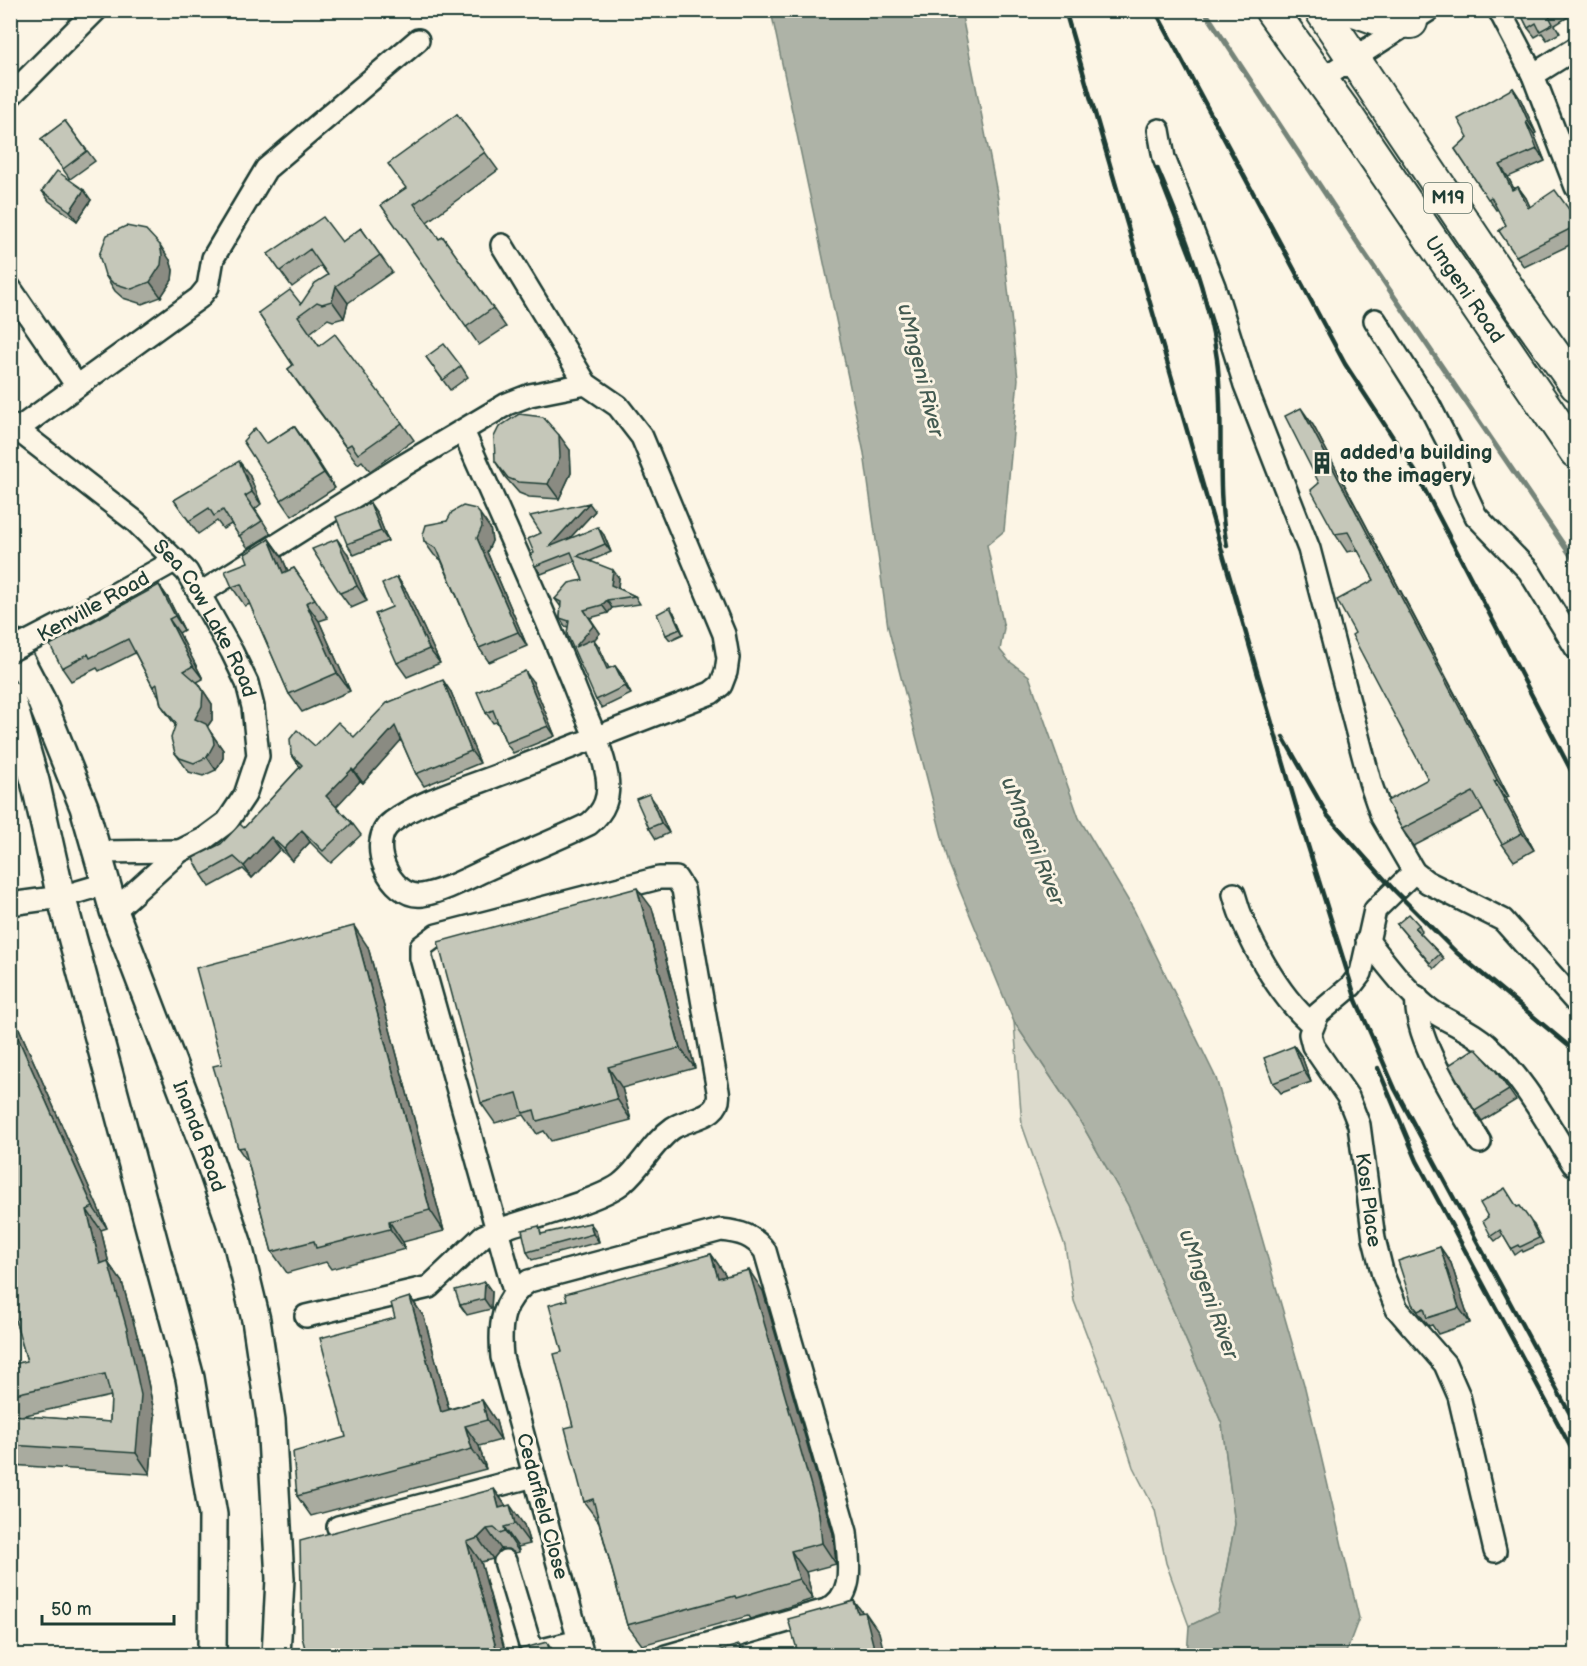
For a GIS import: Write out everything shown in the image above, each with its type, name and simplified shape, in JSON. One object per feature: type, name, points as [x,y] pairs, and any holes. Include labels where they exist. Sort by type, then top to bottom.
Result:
[{"type":"highway","name":"Umgeni Road","points":[[1271,10],[1576,452]]},
{"type":"highway","name":"Umgeni Road","points":[[1321,10],[1521,308],[1576,385]]},
{"type":"highway","points":[[1354,10],[1382,20],[1420,16]]},
{"type":"main road","name":"Inanda Road","points":[[10,641],[41,700],[84,807],[114,911],[210,1162],[238,1245],[256,1320],[271,1420],[280,1579],[276,1656]]},
{"type":"main road","points":[[10,695],[35,781],[61,897],[190,1378],[213,1515],[212,1656]]},
{"type":"street","points":[[10,96],[96,10]]},
{"type":"street","points":[[1499,10],[1533,75],[1576,186]]},
{"type":"street","points":[[1320,80],[1420,16]]},
{"type":"street","points":[[14,426],[77,386],[199,298],[208,287],[213,258],[266,169],[418,40]]},
{"type":"street","points":[[1533,75],[1576,48]]},
{"type":"street","points":[[1159,130],[1164,158],[1215,286],[1245,385],[1309,549],[1370,782],[1382,817],[1414,872],[1426,882],[1503,920],[1576,1002]]},
{"type":"street","points":[[463,430],[554,637],[594,739],[607,777],[607,802],[599,816],[589,824],[435,891],[420,895],[406,893],[389,873],[379,844],[381,833],[391,822],[462,789],[594,739],[711,693],[721,685],[728,658],[716,609],[642,437],[618,406],[586,384],[502,245]]},
{"type":"street","points":[[10,288],[77,386]]},
{"type":"street","points":[[1375,320],[1429,405],[1451,448],[1464,490],[1476,516],[1530,571],[1576,648]]},
{"type":"street","points":[[201,593],[507,404],[530,395],[586,384]]},
{"type":"street","name":"Sea Cow Lake Road","points":[[14,426],[127,515],[176,560],[201,593],[247,683],[257,732],[258,756],[245,795],[227,822],[204,839],[180,851],[114,911]]},
{"type":"street","name":"Kenville Road","points":[[10,651],[176,560]]},
{"type":"street","name":"Sea Cow Lake Road","points":[[98,852],[180,851]]},
{"type":"street","points":[[1234,894],[1238,910],[1272,978],[1299,1014],[1312,1024],[1318,1014],[1351,986],[1361,973],[1375,910],[1414,872]]},
{"type":"street","points":[[306,1316],[429,1287],[483,1236],[498,1230],[613,1190],[631,1174],[664,1135],[676,1126],[710,1113],[716,1107],[719,1097],[687,912],[681,883],[676,878],[659,878],[436,935],[421,947],[421,958],[498,1230],[514,1291],[529,1281],[721,1230],[743,1233],[758,1242],[765,1251],[846,1532],[850,1578],[836,1606],[666,1656]]},
{"type":"street","points":[[10,904],[61,897],[105,884]]},
{"type":"street","points":[[1367,940],[1431,1010],[1486,1043],[1503,1060],[1532,1097],[1573,1164]]},
{"type":"street","points":[[1417,997],[1416,1008],[1433,1057],[1480,1142]]},
{"type":"street","name":"Kosi Place","points":[[1312,1024],[1310,1034],[1313,1046],[1348,1098],[1359,1125],[1374,1239],[1383,1275],[1397,1309],[1445,1364],[1459,1396],[1495,1551]]},
{"type":"street","name":"Cedarfield Close","points":[[514,1291],[505,1310],[499,1332],[502,1357],[581,1648]]},
{"type":"street","points":[[338,1527],[534,1476]]},
{"type":"street","points":[[505,1560],[531,1648],[538,1651],[581,1648]]},
{"type":"shaded area","points":[[1014,1022],[1077,1116],[1128,1205],[1222,1424],[1235,1524],[1218,1612],[1189,1626],[1166,1563],[1155,1510],[1133,1467],[1112,1401],[1074,1301],[1065,1246],[1022,1125]]},
{"type":"water","name":"uMngeni River","points":[[771,11],[961,11],[998,198],[1018,379],[1004,531],[987,545],[1004,628],[1000,650],[1009,661],[1029,676],[1079,818],[1134,910],[1216,1078],[1305,1388],[1359,1618],[1345,1655],[1187,1655],[1189,1626],[1218,1612],[1235,1524],[1222,1424],[1128,1205],[1077,1116],[1014,1022],[949,864],[888,627],[864,453]]},
{"type":"building","points":[[1519,10],[1557,10],[1549,16],[1553,24],[1540,31],[1536,23],[1528,28]]},
{"type":"building","points":[[1513,88],[1528,121],[1526,122],[1537,149],[1500,165],[1512,190],[1518,187],[1528,208],[1555,190],[1576,219],[1576,226],[1516,256],[1499,231],[1506,225],[1491,197],[1488,199],[1455,149],[1468,137],[1458,119]]},
{"type":"building","points":[[457,114],[485,152],[414,204],[439,239],[443,237],[493,308],[466,327],[381,205],[406,188],[388,164]]},
{"type":"building","points":[[65,121],[87,151],[63,169],[41,139]]},
{"type":"building","points":[[57,171],[84,190],[70,211],[42,191]]},
{"type":"building","points":[[323,217],[342,242],[361,228],[380,255],[336,286],[332,301],[322,304],[317,302],[298,316],[319,346],[335,334],[402,423],[358,454],[351,444],[346,447],[288,369],[293,365],[258,313],[290,290],[301,304],[315,283],[328,275],[310,249],[280,271],[268,254]]},
{"type":"building","points":[[126,226],[146,230],[160,245],[162,255],[161,265],[150,282],[132,289],[113,283],[105,275],[99,255],[107,235]]},
{"type":"building","points":[[444,344],[461,366],[443,380],[426,357]]},
{"type":"building","points":[[1301,408],[1475,737],[1497,780],[1494,781],[1522,833],[1502,844],[1473,792],[1402,829],[1387,801],[1428,779],[1352,635],[1355,633],[1337,600],[1374,580],[1348,532],[1335,534],[1311,490],[1319,483],[1285,416]]},
{"type":"building","points":[[519,414],[543,417],[559,435],[560,457],[548,484],[518,482],[508,478],[495,461],[494,437],[499,427]]},
{"type":"building","points":[[294,426],[324,473],[281,500],[243,441],[255,428],[266,444]]},
{"type":"building","points":[[239,461],[252,492],[245,496],[262,521],[239,536],[223,510],[214,516],[209,508],[189,521],[174,500]]},
{"type":"building","points":[[370,503],[381,531],[347,544],[336,517]]},
{"type":"building","points":[[589,503],[549,547],[598,527],[605,544],[577,556],[613,570],[611,585],[635,596],[607,600],[602,605],[584,610],[594,625],[575,647],[593,639],[607,669],[615,666],[625,686],[596,700],[567,634],[569,621],[560,618],[561,602],[555,599],[569,583],[583,580],[571,552],[535,566],[530,555],[534,553],[528,539],[541,533],[530,516]]},
{"type":"building","points":[[463,506],[476,509],[480,514],[482,527],[477,538],[518,632],[479,648],[437,549],[424,541],[423,535],[426,525],[447,521],[452,512]]},
{"type":"building","points":[[269,539],[283,573],[294,568],[315,599],[306,603],[337,673],[289,694],[241,584],[232,587],[225,571],[248,562],[245,554]]},
{"type":"building","points":[[337,539],[357,586],[340,593],[312,549]]},
{"type":"building","points":[[397,577],[429,649],[397,663],[375,614],[392,607],[382,584]]},
{"type":"building","points":[[159,585],[175,616],[169,619],[193,666],[184,671],[199,684],[203,691],[202,706],[195,719],[206,724],[213,737],[214,744],[207,757],[194,763],[180,758],[175,753],[171,738],[176,723],[161,705],[157,684],[153,687],[128,639],[90,658],[88,654],[62,668],[50,645]]},
{"type":"building","points":[[670,607],[680,629],[666,635],[657,614]]},
{"type":"building","points":[[525,671],[548,726],[506,743],[493,710],[486,713],[477,692]]},
{"type":"building","points":[[443,680],[471,751],[416,774],[395,726],[354,771],[352,769],[326,796],[352,823],[323,851],[302,830],[284,849],[271,837],[244,866],[234,857],[202,875],[193,858],[221,844],[240,824],[244,828],[302,765],[291,754],[290,739],[297,730],[315,746],[338,722],[354,737],[387,703]]},
{"type":"building","points":[[649,794],[661,823],[649,828],[636,799]]},
{"type":"building","points":[[637,888],[680,1048],[608,1067],[617,1099],[537,1121],[534,1110],[523,1113],[517,1093],[481,1103],[438,942]]},
{"type":"building","points":[[1409,914],[1419,925],[1415,928],[1440,954],[1430,963],[1397,924]]},
{"type":"building","points":[[354,926],[430,1210],[389,1221],[390,1229],[316,1248],[314,1241],[272,1252],[244,1147],[238,1148],[213,1066],[222,1064],[196,968]]},
{"type":"building","points":[[10,1020],[93,1207],[87,1210],[100,1264],[108,1261],[127,1329],[141,1395],[136,1453],[10,1445],[10,1415],[110,1422],[111,1397],[105,1374],[10,1395],[10,1365],[27,1361],[10,1302]]},
{"type":"building","points":[[1294,1046],[1304,1071],[1273,1083],[1264,1058]]},
{"type":"building","points":[[1475,1048],[1509,1090],[1475,1111],[1449,1065]]},
{"type":"building","points":[[1505,1188],[1517,1207],[1520,1206],[1530,1220],[1539,1238],[1511,1249],[1500,1230],[1491,1236],[1483,1221],[1488,1217],[1480,1203]]},
{"type":"building","points":[[590,1223],[593,1234],[527,1252],[522,1230],[539,1226],[541,1234]]},
{"type":"building","points":[[1440,1247],[1459,1308],[1427,1318],[1424,1308],[1418,1311],[1412,1304],[1398,1261]]},
{"type":"building","points":[[711,1254],[718,1278],[749,1270],[819,1514],[822,1543],[791,1551],[799,1579],[736,1598],[735,1596],[627,1625],[593,1499],[584,1502],[565,1428],[573,1426],[554,1354],[562,1352],[549,1305],[567,1300],[565,1294]]},
{"type":"building","points":[[485,1282],[484,1299],[460,1305],[455,1290]]},
{"type":"building","points":[[410,1297],[441,1412],[482,1400],[487,1420],[465,1426],[472,1449],[297,1496],[293,1452],[346,1437],[320,1338],[395,1318],[391,1303]]},
{"type":"building","points":[[494,1489],[499,1508],[510,1505],[515,1524],[504,1527],[505,1531],[500,1533],[494,1528],[487,1529],[478,1538],[467,1542],[498,1655],[547,1642],[551,1656],[307,1656],[302,1637],[300,1541]]},
{"type":"building","points":[[854,1601],[858,1613],[865,1612],[876,1656],[799,1656],[788,1619]]},
{"type":"building","points":[[739,1645],[742,1656],[701,1656]]},
{"type":"waterway","points":[[1204,10],[1365,254],[1576,563]]},
{"type":"railway","points":[[1065,10],[1303,830],[1356,1000],[1395,1089],[1576,1425]]},
{"type":"railway","points":[[1155,10],[1345,364],[1415,471],[1576,780]]},
{"type":"railway","points":[[1157,168],[1194,262],[1213,334],[1219,382],[1223,523],[1227,546]]},
{"type":"railway","points":[[1283,737],[1328,816],[1394,890],[1457,953],[1576,1052]]},
{"type":"railway","points":[[1378,1068],[1417,1161],[1576,1457]]},
{"type":"place","name":"added a building to the imagery","points":[[1322,463]]}]
